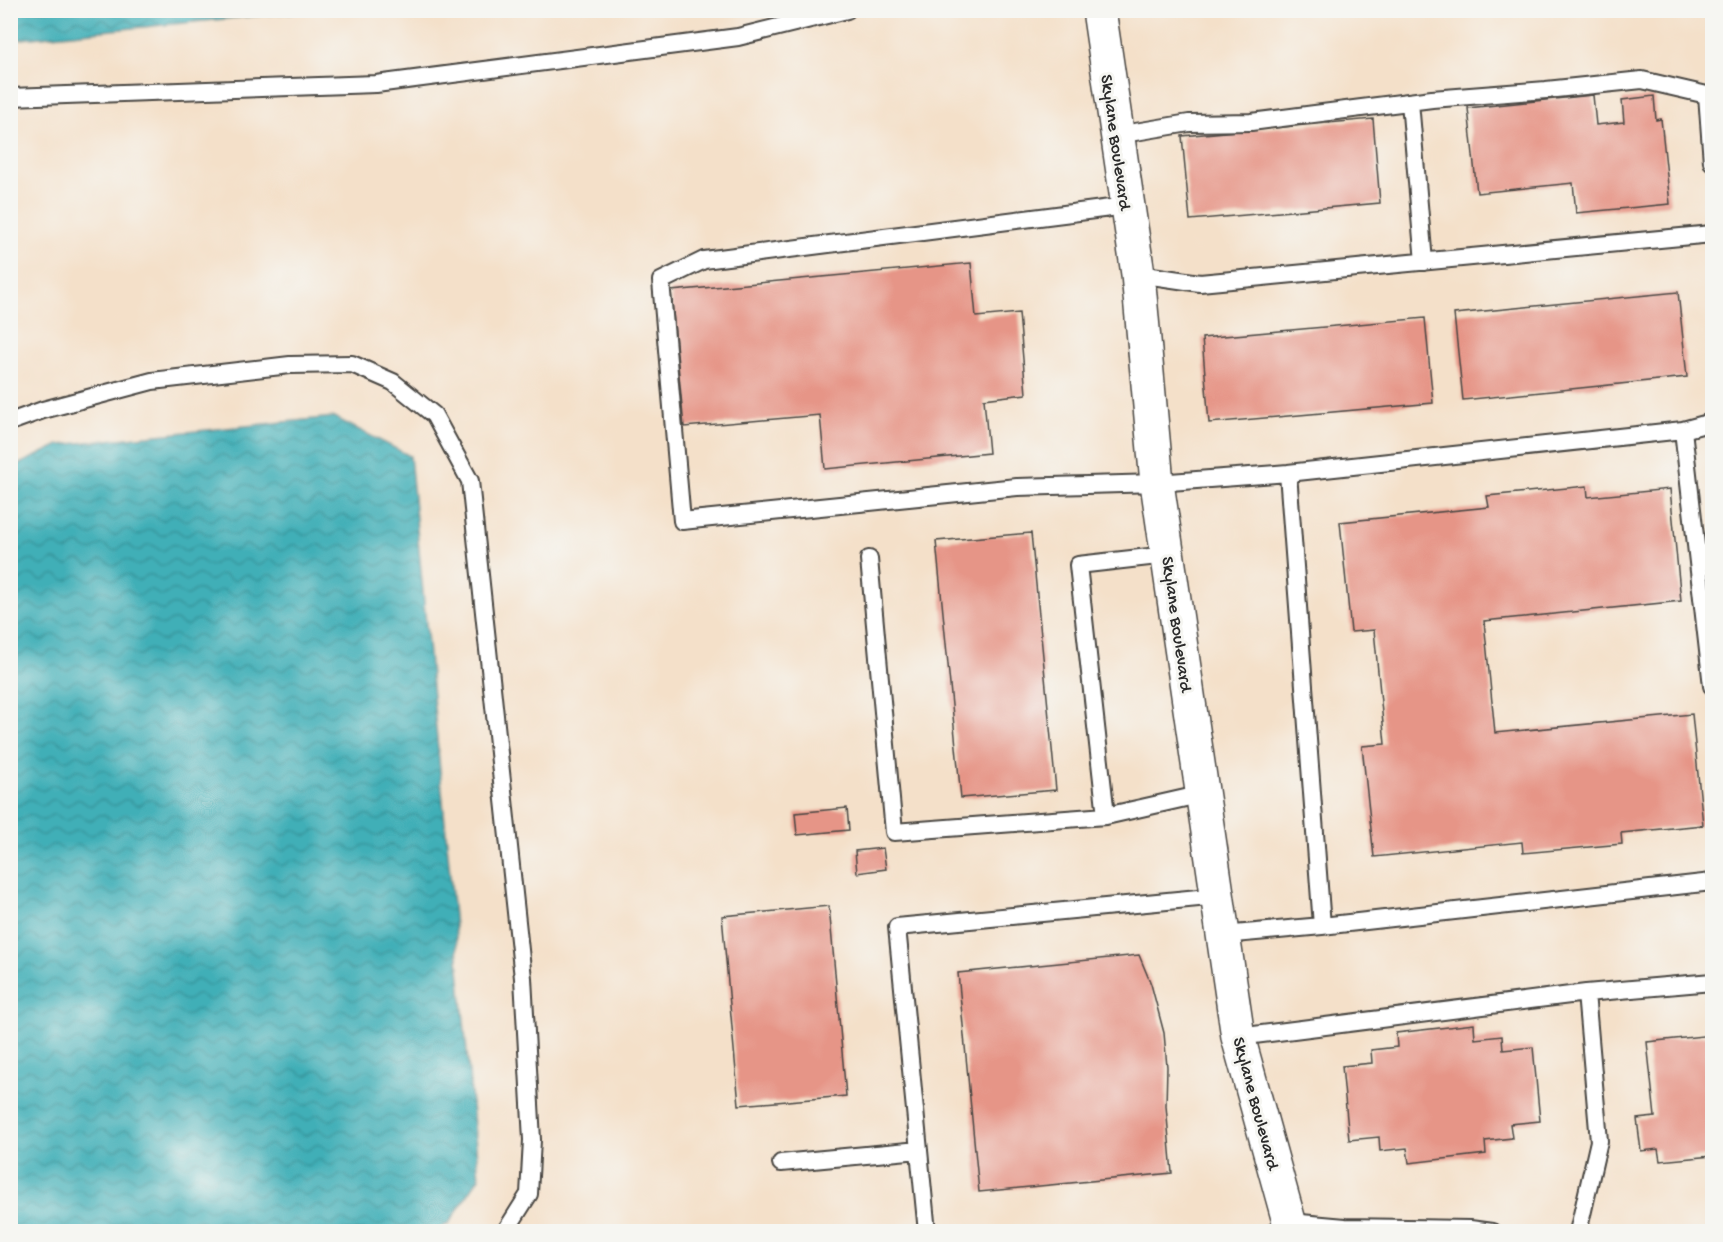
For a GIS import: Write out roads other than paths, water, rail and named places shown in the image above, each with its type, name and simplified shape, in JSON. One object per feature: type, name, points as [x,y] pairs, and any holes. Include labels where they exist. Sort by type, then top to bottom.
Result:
[{"type":"street","name":"Skylane Boulevard","points":[[1098,10],[1138,274],[1157,483],[1238,1038],[1286,1228]]},
{"type":"lane","points":[[10,97],[376,84],[738,37],[847,10]]},
{"type":"lane","points":[[1117,135],[1189,123],[1251,122],[1410,102],[1642,80],[1710,95],[1713,162]]},
{"type":"lane","points":[[1410,102],[1424,262]]},
{"type":"lane","points":[[1126,206],[704,260],[661,281],[681,521],[1017,487],[1157,483],[1288,473],[1683,430],[1713,422]]},
{"type":"lane","points":[[1138,274],[1200,283],[1713,234]]},
{"type":"lane","points":[[10,422],[43,410],[152,381],[290,365],[352,364],[393,382],[434,415],[470,481],[523,978],[532,1140],[529,1194],[505,1232]]},
{"type":"lane","points":[[1683,430],[1713,686]]},
{"type":"lane","points":[[1288,473],[1322,926]]},
{"type":"lane","points":[[1106,816],[1078,565],[1167,555]]},
{"type":"lane","points":[[869,559],[894,832],[1106,816],[1203,794]]},
{"type":"lane","points":[[1223,935],[1713,882]]},
{"type":"lane","points":[[927,1232],[897,927],[1219,896]]},
{"type":"lane","points":[[1238,1038],[1587,993],[1713,982]]},
{"type":"lane","points":[[1578,1232],[1599,1141],[1587,993]]},
{"type":"lane","points":[[781,1163],[919,1150]]},
{"type":"lane","points":[[1286,1228],[1470,1229],[1492,1232]]},
{"type":"water","points":[[11,10],[305,10],[305,11],[11,40]]},
{"type":"water","points":[[334,417],[410,456],[479,1178],[449,1223],[436,1231],[11,1231],[11,468],[59,445]]}]
